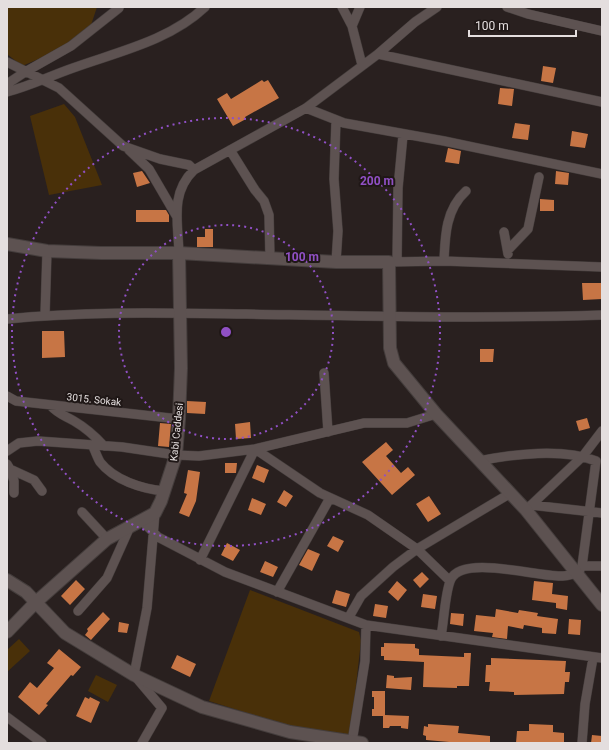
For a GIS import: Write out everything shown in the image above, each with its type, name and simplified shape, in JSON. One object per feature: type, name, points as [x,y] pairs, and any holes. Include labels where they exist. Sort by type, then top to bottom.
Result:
[{"type":"street","points":[[7,92],[43,80],[72,68],[111,56],[177,28],[204,7]]},
{"type":"street","points":[[342,7],[352,26],[362,66]]},
{"type":"street","points":[[352,26],[360,7]]},
{"type":"street","points":[[179,253],[177,217],[178,193],[185,179],[194,170],[306,108],[378,54],[415,22],[437,7]]},
{"type":"street","points":[[507,7],[528,14],[602,31]]},
{"type":"street","points":[[7,84],[71,46],[119,8]]},
{"type":"street","points":[[378,54],[602,102]]},
{"type":"street","points":[[7,62],[59,88],[149,169],[177,217]]},
{"type":"street","points":[[306,108],[336,120],[602,174]]},
{"type":"street","points":[[336,120],[334,179],[338,232],[336,262]]},
{"type":"street","points":[[403,134],[390,316],[390,348],[394,363],[436,414],[509,494],[529,508],[580,570],[602,605]]},
{"type":"street","points":[[123,146],[160,159],[189,165],[194,170]]},
{"type":"street","points":[[230,150],[255,190],[264,201],[269,215],[270,258]]},
{"type":"street","points":[[508,250],[528,229],[539,177]]},
{"type":"street","points":[[444,261],[445,239],[449,216],[455,202],[466,191]]},
{"type":"street","points":[[504,232],[508,250],[508,264]]},
{"type":"street","points":[[7,244],[47,251],[101,254],[179,253],[336,262],[444,261],[602,267]]},
{"type":"street","points":[[45,315],[47,251]]},
{"type":"street","name":"Kabi Caddesi","points":[[155,513],[176,455],[179,419],[179,253]]},
{"type":"street","points":[[7,318],[45,315],[180,314],[525,317],[602,315]]},
{"type":"street","points":[[324,373],[328,432]]},
{"type":"street","name":"3015. Sokak","points":[[7,396],[16,401],[50,406],[179,419]]},
{"type":"street","points":[[50,406],[58,414],[73,420],[86,429],[104,446]]},
{"type":"street","points":[[7,451],[19,443],[38,441],[199,456],[255,449],[364,423],[407,423],[436,414]]},
{"type":"street","points":[[529,508],[584,456],[602,431]]},
{"type":"street","points":[[92,445],[99,461],[109,471],[147,490],[164,491]]},
{"type":"street","points":[[255,449],[320,493],[368,515],[417,549],[450,581]]},
{"type":"street","points":[[200,560],[255,449]]},
{"type":"street","points":[[479,461],[508,455],[584,456],[599,461],[580,570]]},
{"type":"street","points":[[8,466],[34,480],[42,491]]},
{"type":"street","points":[[8,466],[14,481],[14,493]]},
{"type":"street","points":[[349,617],[361,596],[393,567],[417,549],[509,494]]},
{"type":"street","points":[[277,592],[330,498]]},
{"type":"street","points":[[529,508],[602,513]]},
{"type":"street","points":[[82,512],[107,539]]},
{"type":"street","points":[[7,632],[35,603],[107,539],[129,529],[155,513]]},
{"type":"street","points":[[134,675],[147,608],[152,532],[155,513]]},
{"type":"street","points":[[142,521],[158,537],[225,572],[366,624],[598,658],[585,704],[582,743]]},
{"type":"street","points":[[78,611],[107,578],[129,529]]},
{"type":"street","points":[[441,636],[450,581],[456,573],[472,568],[498,568],[562,576],[580,570],[602,566]]},
{"type":"street","points":[[7,580],[26,592],[65,633],[134,675],[202,707],[290,732],[339,741],[357,742],[365,661],[366,624]]},
{"type":"street","points":[[134,675],[162,708],[142,743]]},
{"type":"street","points":[[7,717],[42,743]]},
{"type":"shaded area","points":[[7,7],[97,7],[90,28],[60,50],[22,66],[7,54]]},
{"type":"shaded area","points":[[64,104],[75,117],[102,185],[49,195],[30,116]]},
{"type":"shaded area","points":[[250,590],[359,632],[361,641],[349,737],[295,728],[209,701]]},
{"type":"shaded area","points":[[19,639],[30,651],[7,672],[7,650]]},
{"type":"shaded area","points":[[96,675],[117,685],[108,702],[88,691]]},
{"type":"building","points":[[543,66],[556,68],[553,83],[541,81]]},
{"type":"building","points":[[262,80],[264,82],[268,80],[279,98],[245,117],[246,119],[233,126],[217,99],[227,93],[231,99]]},
{"type":"building","points":[[500,88],[514,89],[512,106],[498,104]]},
{"type":"building","points":[[515,123],[530,125],[528,140],[512,138]]},
{"type":"building","points":[[572,131],[588,134],[585,148],[570,146]]},
{"type":"building","points":[[448,148],[461,151],[459,164],[445,162]]},
{"type":"building","points":[[142,171],[150,183],[137,187],[133,173]]},
{"type":"building","points":[[556,171],[569,173],[568,185],[555,184]]},
{"type":"building","points":[[540,199],[554,200],[554,211],[540,211]]},
{"type":"building","points":[[136,210],[166,210],[169,215],[169,222],[136,222]]},
{"type":"building","points":[[205,229],[213,229],[213,247],[197,247],[197,237],[205,237]]},
{"type":"building","points":[[582,283],[601,283],[602,299],[583,300]]},
{"type":"building","points":[[42,331],[64,331],[65,357],[42,358]]},
{"type":"building","points":[[480,349],[494,349],[493,362],[480,362]]},
{"type":"building","points":[[187,401],[206,402],[205,414],[187,413]]},
{"type":"building","points":[[587,418],[590,428],[579,431],[576,421]]},
{"type":"building","points":[[250,422],[251,438],[236,439],[235,424]]},
{"type":"building","points":[[160,423],[171,424],[169,447],[158,446]]},
{"type":"building","points":[[386,442],[393,450],[386,456],[401,473],[408,467],[415,475],[392,495],[362,462]]},
{"type":"building","points":[[225,463],[237,463],[236,473],[225,473]]},
{"type":"building","points":[[257,465],[269,470],[264,483],[252,478]]},
{"type":"building","points":[[188,470],[200,472],[196,501],[189,517],[179,513],[187,494],[184,493]]},
{"type":"building","points":[[284,490],[293,496],[286,507],[277,502]]},
{"type":"building","points":[[429,496],[441,514],[428,522],[416,504]]},
{"type":"building","points":[[252,498],[266,504],[261,515],[248,510]]},
{"type":"building","points":[[333,536],[344,541],[338,552],[327,546]]},
{"type":"building","points":[[227,543],[240,550],[233,561],[221,555]]},
{"type":"building","points":[[308,549],[320,554],[312,571],[299,565]]},
{"type":"building","points":[[265,561],[278,567],[273,577],[260,572]]},
{"type":"building","points":[[422,572],[429,579],[420,588],[413,580]]},
{"type":"building","points":[[76,580],[85,589],[70,605],[61,596]]},
{"type":"building","points":[[397,581],[407,590],[398,601],[388,592]]},
{"type":"building","points":[[534,581],[553,583],[552,594],[568,596],[567,610],[556,608],[556,603],[532,600]]},
{"type":"building","points":[[336,590],[350,594],[346,607],[332,603]]},
{"type":"building","points":[[423,594],[437,596],[435,609],[421,607]]},
{"type":"building","points":[[375,604],[388,606],[386,618],[373,616]]},
{"type":"building","points":[[496,609],[518,613],[519,610],[538,613],[537,616],[558,619],[556,634],[542,633],[542,628],[524,625],[523,629],[508,626],[507,639],[492,637],[493,633],[474,631],[476,615],[495,617]]},
{"type":"building","points":[[103,612],[110,619],[91,640],[85,635],[88,631],[87,629]]},
{"type":"building","points":[[451,613],[464,614],[463,626],[450,624]]},
{"type":"building","points":[[569,619],[581,620],[580,635],[568,634]]},
{"type":"building","points":[[119,622],[129,624],[127,633],[118,632]]},
{"type":"building","points":[[384,643],[415,644],[415,648],[419,649],[419,655],[464,657],[464,653],[471,653],[469,686],[457,686],[457,688],[423,687],[424,662],[384,660],[384,656],[381,656],[381,647],[384,647]]},
{"type":"building","points":[[59,649],[81,667],[73,676],[71,675],[46,704],[48,705],[39,715],[18,697],[30,682],[37,688],[54,668],[47,663]]},
{"type":"building","points":[[177,655],[196,664],[190,677],[171,668]]},
{"type":"building","points":[[491,658],[566,661],[565,672],[570,672],[569,682],[565,682],[564,694],[514,695],[514,692],[489,691],[490,682],[485,682],[486,665],[491,665]]},
{"type":"building","points":[[387,675],[394,676],[394,678],[412,677],[411,690],[386,688]]},
{"type":"building","points":[[372,691],[385,691],[385,715],[409,716],[408,729],[401,728],[401,726],[390,726],[389,728],[383,728],[383,716],[372,716],[372,709],[374,709],[374,697],[372,697]]},
{"type":"building","points":[[85,697],[89,699],[90,697],[100,702],[91,723],[76,716]]},
{"type":"building","points":[[428,724],[459,726],[458,733],[490,736],[490,743],[461,743],[426,740],[426,736],[423,735],[424,726],[428,727]]},
{"type":"building","points":[[529,724],[553,725],[553,732],[564,733],[564,743],[516,743],[517,731],[529,731]]},
{"type":"building","points":[[592,735],[602,736],[602,743],[591,743]]}]
